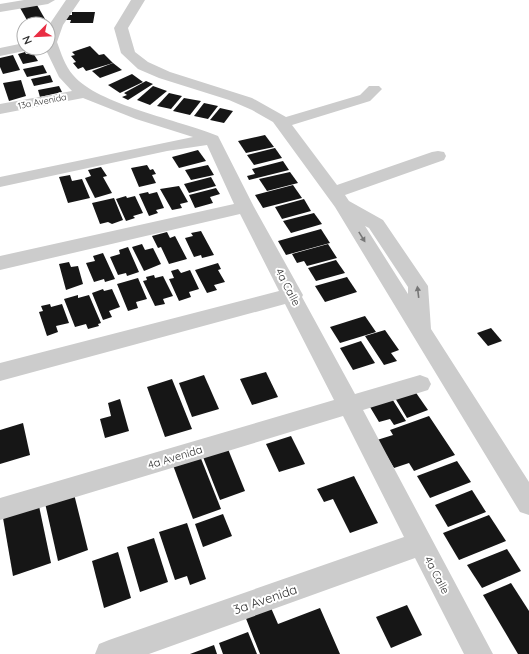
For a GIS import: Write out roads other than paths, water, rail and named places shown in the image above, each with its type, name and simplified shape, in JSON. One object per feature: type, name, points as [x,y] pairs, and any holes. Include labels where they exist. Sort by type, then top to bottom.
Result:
[{"type":"street","points":[[0,8],[48,0]]},
{"type":"street","points":[[56,25],[73,0]]},
{"type":"street","points":[[138,0],[121,28],[123,42],[131,56],[153,71],[246,101],[266,110],[283,123],[338,199],[529,504]]},
{"type":"street","points":[[0,52],[16,49]]},
{"type":"street","points":[[54,56],[66,77],[84,93],[142,116],[193,130],[212,139]]},
{"type":"street","points":[[283,123],[365,98],[374,89]]},
{"type":"street","name":"13a Avenida","points":[[0,109],[84,93]]},
{"type":"street","points":[[167,146],[193,130]]},
{"type":"street","points":[[0,182],[167,146],[212,139]]},
{"type":"street","name":"4a Calle","points":[[212,139],[245,207],[293,295],[420,544],[480,654]]},
{"type":"street","points":[[338,199],[438,156]]},
{"type":"street","points":[[0,263],[245,207]]},
{"type":"street","points":[[0,372],[293,295]]},
{"type":"street","name":"4a Avenida","points":[[0,509],[420,384]]},
{"type":"street","name":"3a Avenida","points":[[109,654],[420,544]]}]
